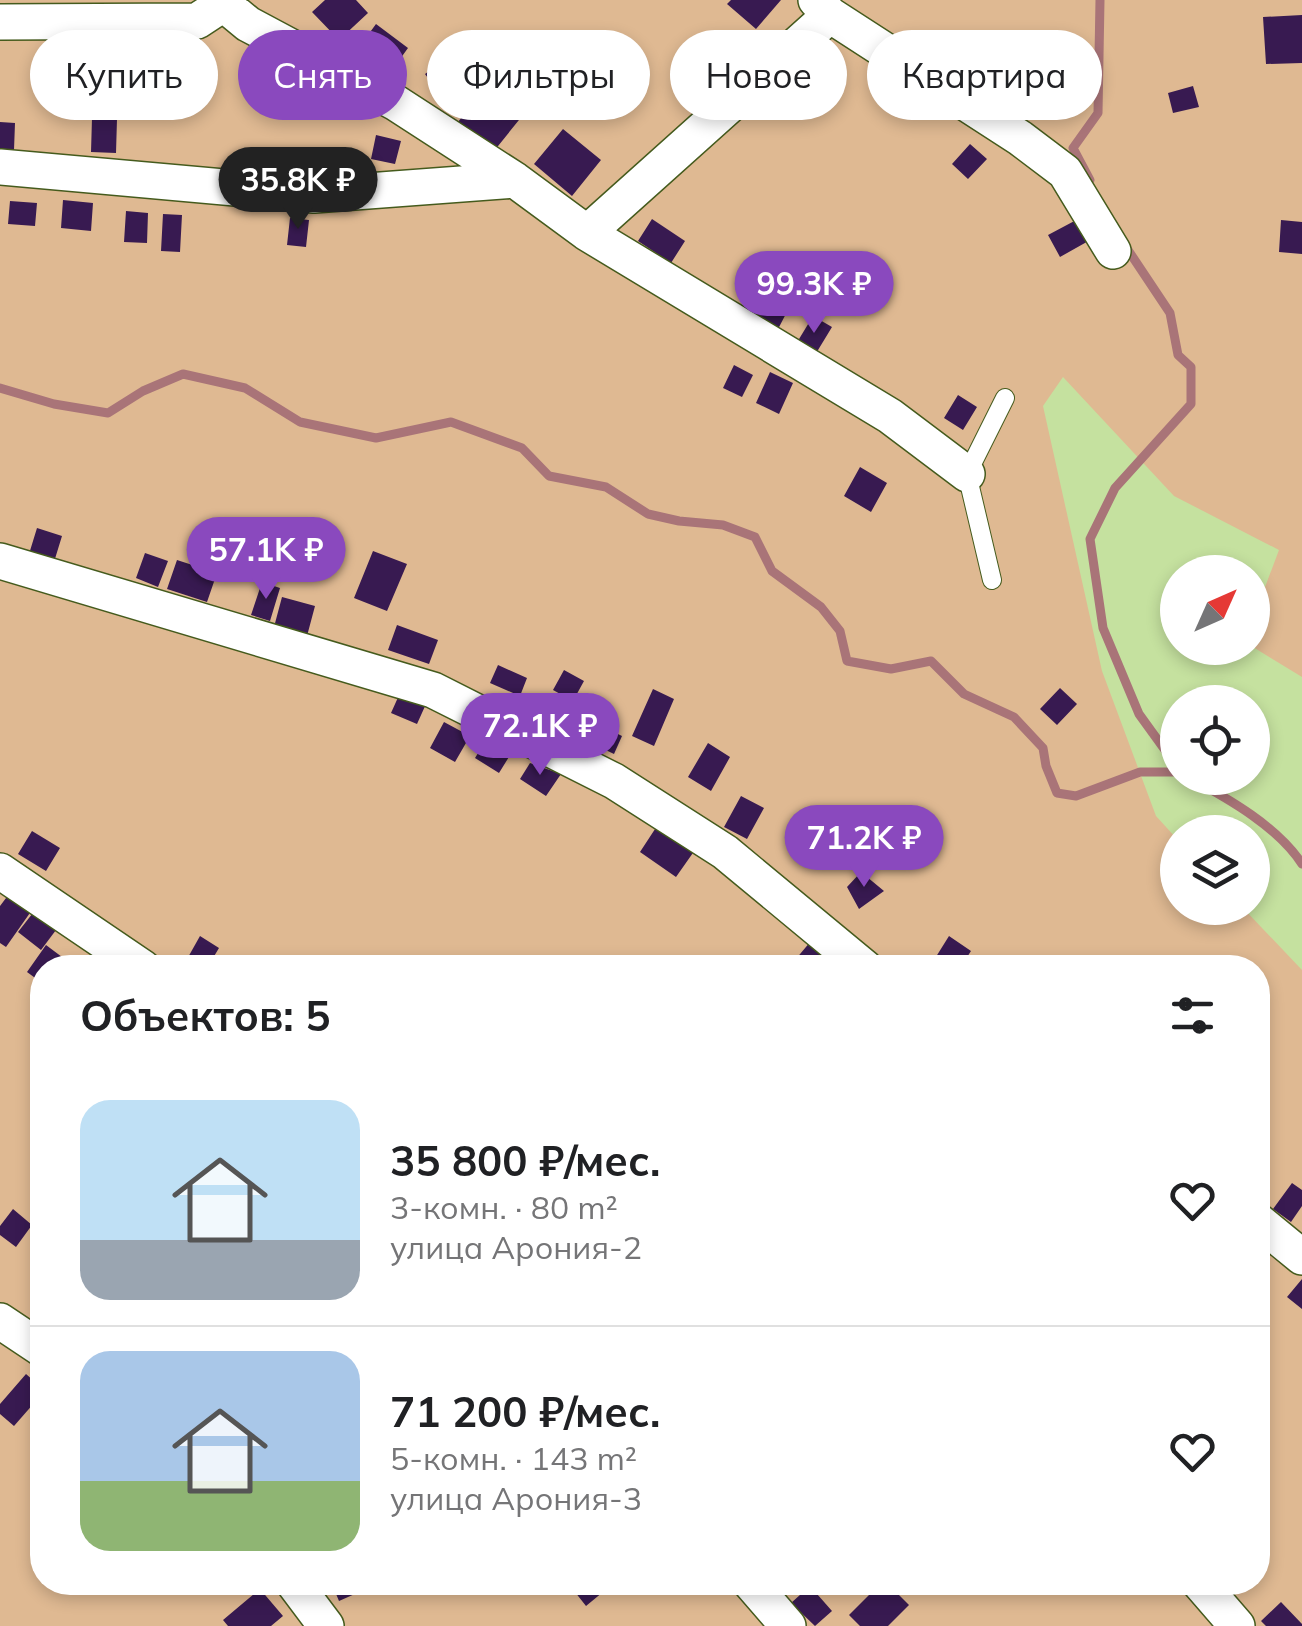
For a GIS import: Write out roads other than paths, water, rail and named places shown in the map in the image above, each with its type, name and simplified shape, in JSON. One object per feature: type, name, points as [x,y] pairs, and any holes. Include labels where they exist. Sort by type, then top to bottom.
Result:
[{"type":"street","points":[[587,234],[823,7],[1065,172],[1112,252]]},
{"type":"street","points":[[0,22],[225,13],[396,103],[515,180],[587,234],[890,416],[967,474]]},
{"type":"street","points":[[0,167],[314,195],[515,180]]},
{"type":"street","points":[[0,561],[433,690],[614,781],[725,852],[852,955]]},
{"type":"street","points":[[0,870],[124,955]]},
{"type":"street","points":[[1270,1230],[1302,1257]]},
{"type":"street","points":[[0,1321],[30,1341]]},
{"type":"street","points":[[303,1595],[326,1626]]},
{"type":"street","points":[[761,1595],[788,1626]]},
{"type":"street","points":[[1211,1595],[1237,1626]]},
{"type":"lane","points":[[992,580],[967,474],[1005,398]]},
{"type":"waterway","points":[[1090,180],[1073,148],[1098,113],[1100,0]]},
{"type":"waterway","points":[[1126,247],[1170,313],[1178,355],[1191,367],[1191,404],[1115,488],[1090,539],[1103,628],[1139,714],[1160,743]]},
{"type":"waterway","points":[[0,388],[54,404],[108,413],[143,391],[183,374],[245,388],[300,422],[376,438],[451,422],[522,448],[549,476],[606,487],[648,514],[723,525],[755,537],[772,571],[821,607],[840,631],[847,661],[891,669],[931,661],[964,694],[1014,717],[1043,748],[1057,793],[1076,796],[1140,772],[1160,772]]},
{"type":"waterway","points":[[1219,795],[1266,826],[1302,864]]}]
